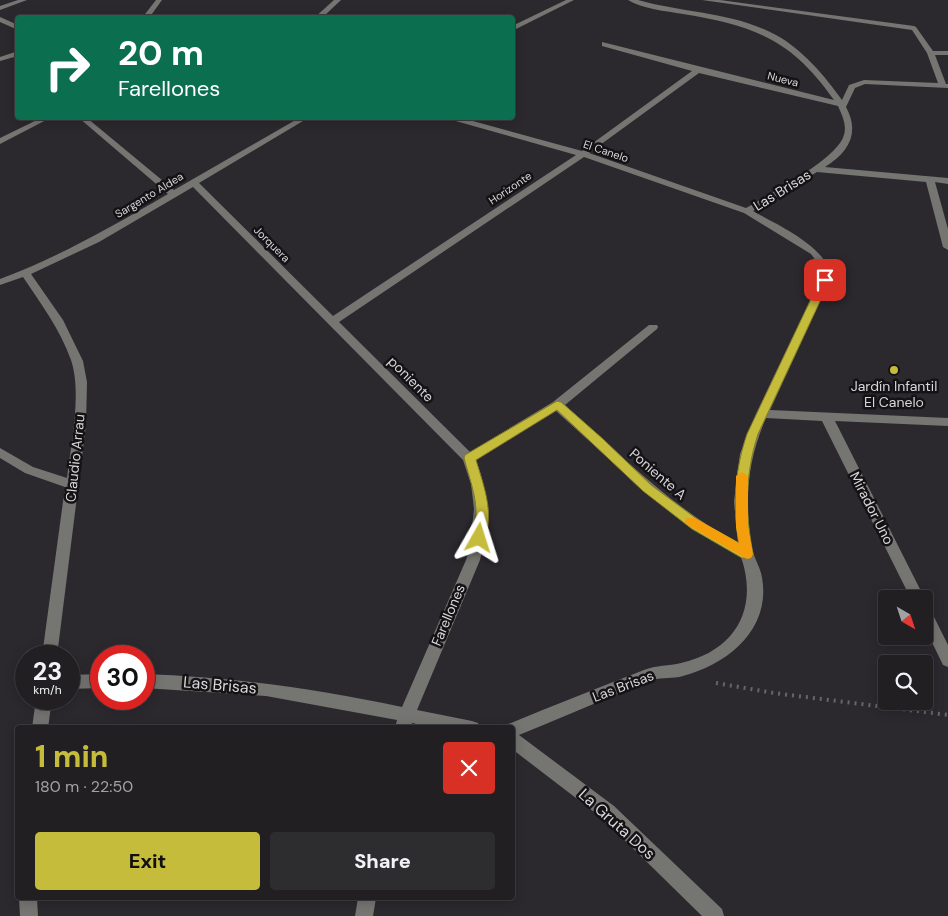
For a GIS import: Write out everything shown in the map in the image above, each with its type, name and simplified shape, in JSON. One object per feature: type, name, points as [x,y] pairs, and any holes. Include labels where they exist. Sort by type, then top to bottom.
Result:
[{"type":"street","points":[[0,8],[24,0]]},
{"type":"street","points":[[147,15],[158,0]]},
{"type":"street","points":[[320,15],[338,0]]},
{"type":"street","points":[[515,28],[571,0]]},
{"type":"street","points":[[631,0],[730,21],[764,32],[786,45],[814,72],[843,105],[852,87],[864,82],[945,86],[931,53],[914,28],[705,0]]},
{"type":"street","points":[[0,19],[15,26]]},
{"type":"street","name":"Nueva","points":[[605,44],[698,70],[843,105]]},
{"type":"street","points":[[931,53],[948,53]]},
{"type":"street","points":[[0,59],[15,54]]},
{"type":"street","name":"Horizonte","points":[[332,322],[583,154],[698,70]]},
{"type":"street","name":"Las Brisas","points":[[515,729],[653,673],[681,670],[706,662],[727,649],[742,632],[752,614],[755,594],[754,574],[747,554],[742,527],[742,476],[746,454],[762,414],[825,280],[826,272],[821,258],[814,252],[747,212],[837,154],[848,137],[850,126],[843,105]]},
{"type":"street","points":[[0,140],[42,120]]},
{"type":"street","points":[[85,120],[174,195]]},
{"type":"street","name":"Sargento Aldea","points":[[0,282],[25,273],[96,240],[301,120]]},
{"type":"street","name":"El Canelo","points":[[462,120],[583,154],[747,212]]},
{"type":"street","points":[[815,169],[948,182]]},
{"type":"street","points":[[930,180],[945,225],[948,247]]},
{"type":"street","name":"Jorquera","points":[[194,183],[332,322]]},
{"type":"street","name":"Claudio Arrau","points":[[25,273],[58,320],[77,361],[81,382],[80,425],[51,645]]},
{"type":"street","name":"poniente","points":[[332,322],[469,458]]},
{"type":"street","points":[[469,458],[557,405],[652,326]]},
{"type":"street","name":"Poniente A","points":[[557,405],[647,488],[697,526],[747,554]]},
{"type":"street","points":[[762,414],[948,422]]},
{"type":"street","name":"Mirador Uno","points":[[827,418],[913,590]]},
{"type":"street","points":[[0,452],[29,470],[73,485]]},
{"type":"street","name":"Farellones","points":[[404,722],[473,560],[479,538],[482,516],[481,496],[469,458]]},
{"type":"street","points":[[933,629],[948,660]]},
{"type":"street","name":"Las Brisas","points":[[155,681],[196,682],[266,689],[336,700],[404,722],[438,725]]},
{"type":"street","points":[[40,725],[42,710]]},
{"type":"street","name":"La Gruta Dos","points":[[515,741],[608,812],[715,916]]},
{"type":"street","points":[[28,900],[29,916]]},
{"type":"street","points":[[364,916],[368,900]]},
{"type":"path","points":[[709,682],[774,693],[948,715]]},
{"type":"slow traffic","points":[[691,521],[747,554],[742,527],[742,476]]},
{"type":"place","name":"Jardín Infantil El Canelo","points":[[894,370]]},
{"type":"route","points":[[479,538],[482,516],[481,496],[469,458],[557,405],[647,488],[697,526],[747,554],[742,527],[741,501],[742,476],[746,454],[762,414],[825,280]]}]
